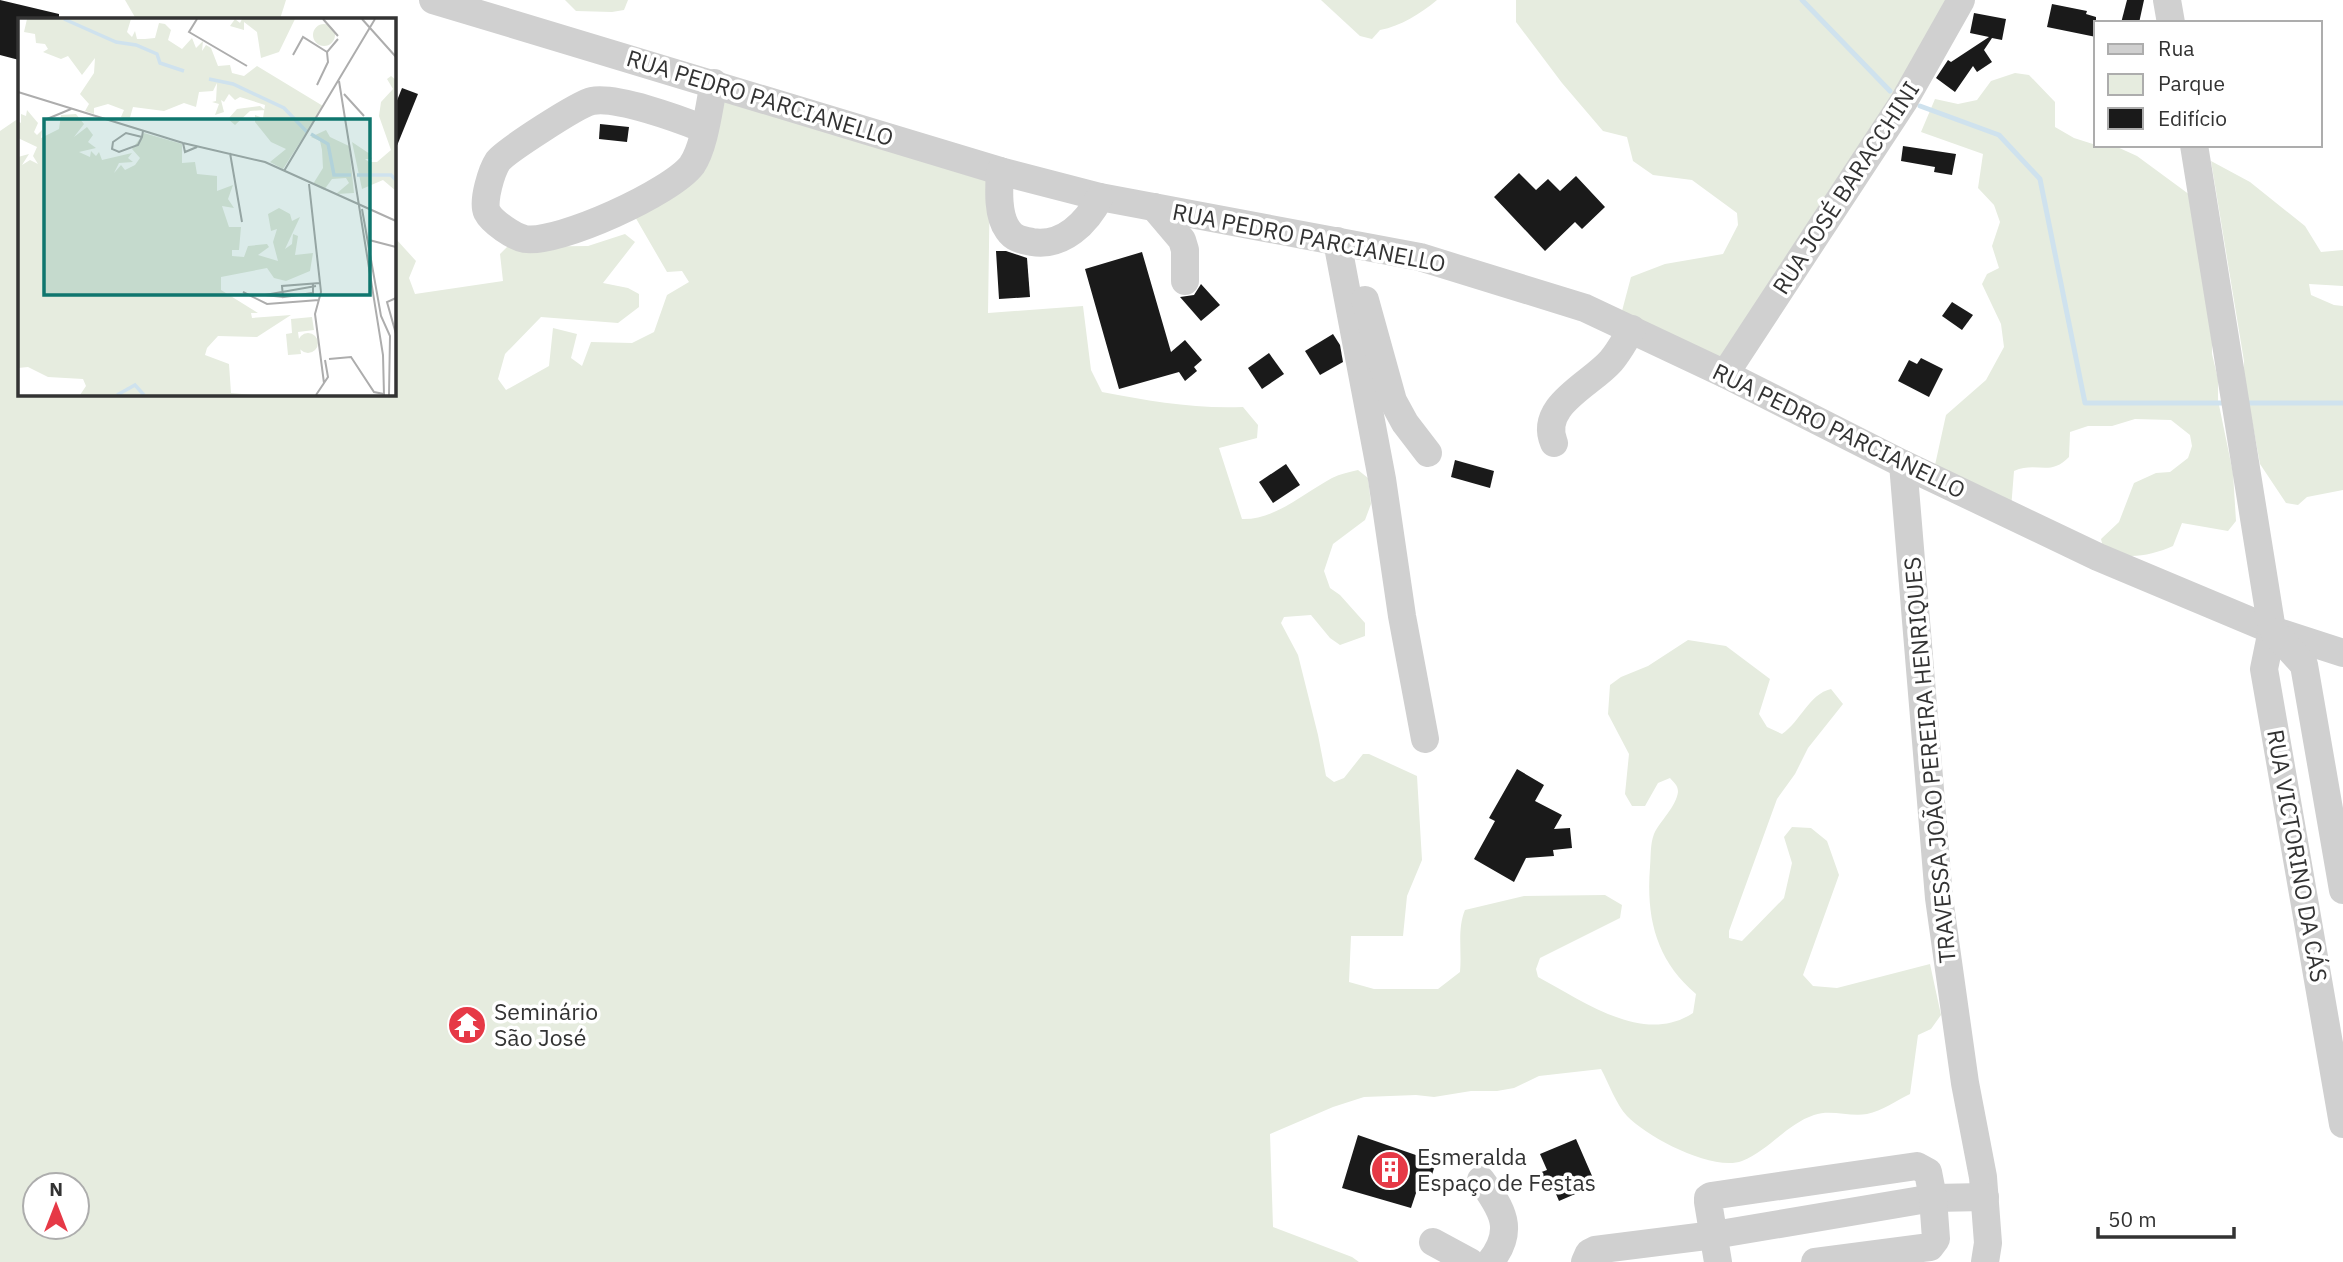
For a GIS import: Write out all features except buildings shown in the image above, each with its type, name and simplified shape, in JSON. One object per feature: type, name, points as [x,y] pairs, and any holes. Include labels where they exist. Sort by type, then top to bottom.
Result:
[{"type":"street","name":"RUA PEDRO PARCIANELLO","points":[[433,0],[1000,171],[1100,197],[1420,257],[1585,308],[2098,557],[2272,630],[2343,653]]},
{"type":"street","name":"RUA JOSÉ BARACCHINI","points":[[1725,374],[1904,101],[1961,0]]},
{"type":"street","points":[[2167,0],[2171,21]]},
{"type":"street","points":[[704,129],[619,102],[592,101],[562,115],[498,161],[485,198],[488,213],[509,232],[523,239],[540,239],[586,228],[673,183],[692,164],[704,129],[714,83]]},
{"type":"street","name":"RUA VICTORINO DA CÁS","points":[[2194,147],[2272,630],[2264,669],[2343,1124]]},
{"type":"street","points":[[1000,171],[1002,213],[1006,229],[1017,239],[1042,244],[1059,240],[1077,229],[1094,209],[1100,197]]},
{"type":"street","points":[[1154,207],[1182,240],[1185,250],[1185,281]]},
{"type":"street","points":[[1347,243],[1393,401],[1405,423],[1429,453]]},
{"type":"street","points":[[1347,243],[1402,616],[1425,739]]},
{"type":"street","points":[[1553,443],[1549,433],[1550,421],[1570,395],[1594,378],[1612,359],[1632,329]]},
{"type":"street","name":"TRAVESSA JOÃO PEREIRA HENRIQUES","points":[[1903,464],[1938,898],[1965,1083],[1984,1187],[1988,1243],[1985,1262]]},
{"type":"street","name":"RUA VICTORINO DA CÁS","points":[[2272,630],[2304,665],[2342,875]]},
{"type":"street","points":[[2300,872],[2342,875]]},
{"type":"street","points":[[1716,1249],[1708,1202],[1711,1196],[1917,1166],[1928,1172],[1936,1239],[1930,1247],[1815,1262]]},
{"type":"street","points":[[1481,1180],[1504,1218],[1501,1249],[1490,1262]]},
{"type":"street","points":[[1585,1262],[1589,1253],[1595,1250],[1716,1249],[1932,1190],[1984,1187]]},
{"type":"street","points":[[1433,1242],[1470,1262]]},
{"type":"green space","points":[[125,0],[286,0],[280,18],[135,18]]},
{"type":"green space","points":[[565,0],[628,0],[624,10],[612,12],[576,11]]},
{"type":"green space","points":[[1321,0],[1437,0],[1410,19],[1380,30],[1372,39],[1360,36]]},
{"type":"green space","points":[[1516,0],[1957,0],[1731,350],[1716,360],[1622,311],[1631,277],[1665,264],[1723,254],[1738,225],[1737,213],[1692,180],[1653,175],[1633,161],[1627,137],[1603,131],[1562,83],[1516,22]]},
{"type":"green space","points":[[2015,73],[2029,75],[2055,102],[2055,127],[2074,138],[2094,144],[2094,147],[2117,147],[2137,156],[2190,195],[2212,337],[2212,354],[2218,379],[2218,400],[2233,473],[2236,521],[2228,531],[2182,523],[2173,546],[2130,556],[2104,551],[2101,539],[2119,522],[2134,483],[2156,473],[2170,472],[2188,458],[2192,446],[2190,435],[2171,420],[2135,419],[2112,426],[2088,426],[2070,432],[2069,457],[2062,463],[2049,468],[2030,467],[2014,471],[2011,509],[1935,465],[1946,415],[1986,380],[2004,347],[2001,324],[1982,284],[1987,274],[1999,268],[1992,246],[2000,222],[1994,205],[1978,188],[1983,154],[1921,132],[1935,99],[1958,104],[1977,100],[1991,81]]},
{"type":"green space","points":[[722,97],[990,178],[988,313],[1083,306],[1091,370],[1102,392],[1190,406],[1243,407],[1258,425],[1257,438],[1219,448],[1242,519],[1278,510],[1342,474],[1358,470],[1368,478],[1371,504],[1365,520],[1333,544],[1324,571],[1330,588],[1340,595],[1365,623],[1365,636],[1340,645],[1330,638],[1311,615],[1284,617],[1281,623],[1298,655],[1326,776],[1334,782],[1344,778],[1363,754],[1369,754],[1417,776],[1422,860],[1407,896],[1403,936],[1351,936],[1349,982],[1374,989],[1438,989],[1460,972],[1460,932],[1465,910],[1524,896],[1605,895],[1622,905],[1620,918],[1540,958],[1536,969],[1538,977],[1593,1007],[1634,1022],[1654,1025],[1674,1022],[1693,1013],[1696,994],[1671,967],[1663,952],[1652,921],[1650,904],[1653,838],[1674,803],[1678,792],[1676,784],[1670,778],[1658,783],[1645,806],[1632,806],[1625,794],[1629,754],[1608,714],[1610,685],[1621,677],[1648,666],[1688,640],[1726,646],[1770,679],[1759,714],[1767,727],[1782,734],[1817,696],[1831,689],[1843,704],[1808,748],[1795,774],[1777,799],[1729,931],[1729,938],[1742,941],[1784,898],[1792,863],[1784,837],[1792,827],[1811,828],[1827,841],[1839,875],[1803,975],[1813,986],[1837,988],[1930,964],[1941,1015],[1931,1029],[1918,1035],[1910,1094],[1867,1114],[1814,1115],[1795,1124],[1752,1156],[1730,1163],[1715,1162],[1681,1150],[1636,1124],[1619,1106],[1601,1069],[1539,1076],[1514,1088],[1497,1091],[1471,1091],[1434,1097],[1364,1097],[1270,1134],[1273,1227],[1359,1262],[0,1262],[0,131],[18,119],[18,396],[396,396],[396,239],[416,261],[409,278],[415,294],[503,281],[500,254],[507,247],[588,246],[625,234],[635,242],[603,283],[628,288],[639,294],[639,307],[618,323],[541,317],[505,354],[498,379],[506,390],[549,366],[553,328],[577,334],[571,358],[582,366],[591,342],[632,343],[654,332],[667,295],[689,282],[682,271],[667,272],[634,215],[685,187]]},
{"type":"green space","points":[[2211,161],[2250,182],[2305,226],[2321,252],[2343,250],[2343,286],[2309,284],[2311,295],[2343,306],[2343,490],[2307,497],[2298,505],[2286,503],[2260,464]]},
{"type":"waterway","points":[[1802,0],[1890,91]]},
{"type":"waterway","points":[[1920,106],[1999,135],[2040,179],[2085,403],[2226,403]]},
{"type":"waterway","points":[[2243,403],[2343,403]]},
{"type":"place","name":"Seminário São José","points":[[467,1025]]},
{"type":"place","name":"Esmeralda Espaço de Festas","points":[[1390,1170]]}]
